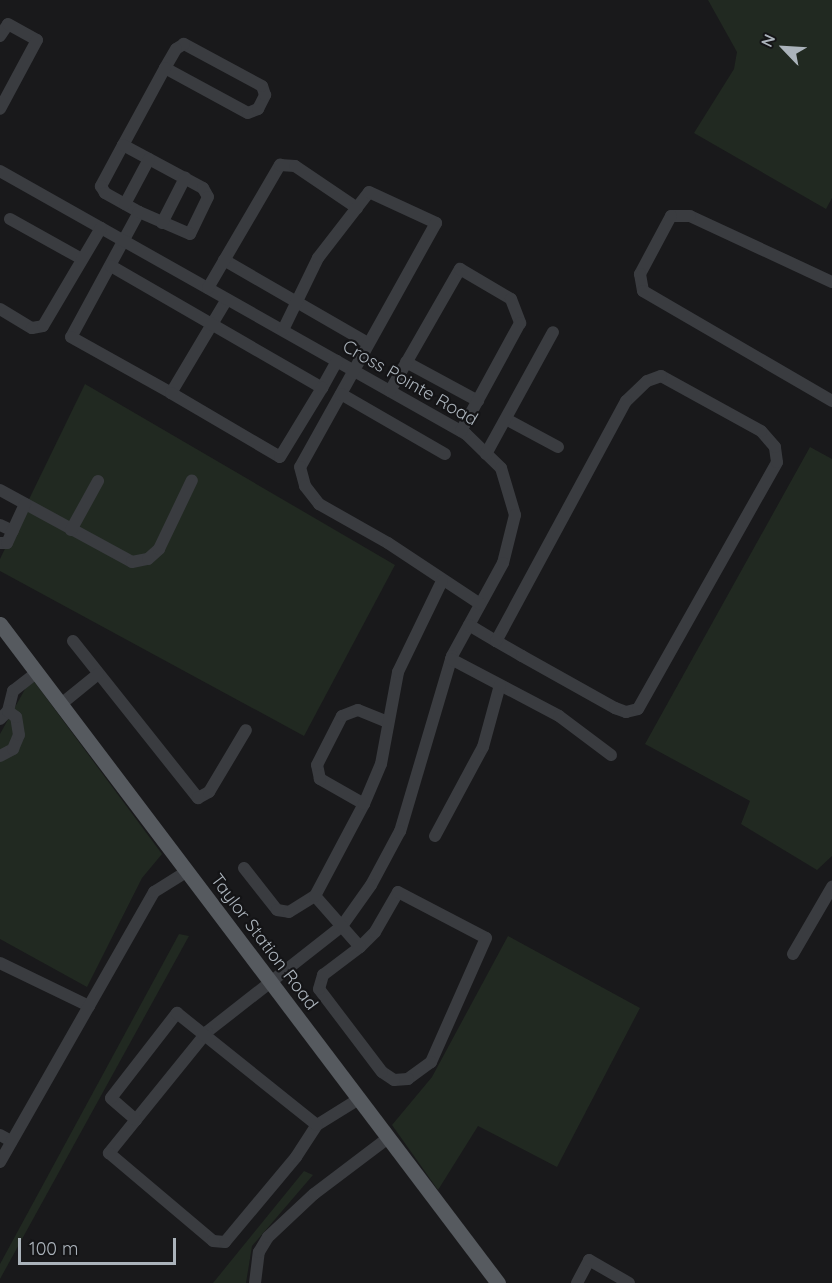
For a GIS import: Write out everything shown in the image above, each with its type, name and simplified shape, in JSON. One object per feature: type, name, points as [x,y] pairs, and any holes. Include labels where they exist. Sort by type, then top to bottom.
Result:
[{"type":"main road","name":"Taylor Station Road","points":[[0,624],[498,1283]]},
{"type":"street","points":[[0,36],[8,24],[37,40],[0,109]]},
{"type":"street","points":[[123,145],[203,188],[207,202],[190,234],[139,212],[105,193],[101,186],[123,145],[165,68],[176,49],[184,44],[262,86],[265,95],[258,109],[248,113],[165,68]]},
{"type":"street","points":[[125,204],[149,159]]},
{"type":"street","points":[[208,288],[280,165],[295,166],[357,208]]},
{"type":"street","name":"Cross Pointe Road","points":[[0,171],[461,431],[501,468],[515,515],[503,563],[451,659],[400,831],[371,885],[342,926],[205,1033],[110,1153],[213,1241],[225,1242],[296,1157],[316,1125]]},
{"type":"street","points":[[162,223],[184,178]]},
{"type":"street","points":[[283,330],[318,258],[369,192],[436,223],[300,467],[304,486],[319,504],[388,543],[442,581],[480,604]]},
{"type":"street","points":[[139,212],[71,337],[280,457],[337,361]]},
{"type":"street","points":[[832,282],[690,216],[672,216],[640,274],[643,291],[832,401]]},
{"type":"street","points":[[10,219],[82,259]]},
{"type":"street","points":[[0,309],[32,328],[43,326],[101,228]]},
{"type":"street","points":[[224,260],[368,343]]},
{"type":"street","points":[[111,266],[322,388]]},
{"type":"street","points":[[390,391],[460,269],[511,299],[520,323],[461,431]]},
{"type":"street","points":[[171,393],[227,299]]},
{"type":"street","points":[[486,454],[552,332]]},
{"type":"street","points":[[406,362],[478,401]]},
{"type":"street","points":[[469,626],[615,708],[626,712],[638,710],[777,462],[775,447],[761,431],[661,376],[647,381],[626,401],[496,641]]},
{"type":"street","points":[[341,394],[445,454]]},
{"type":"street","points":[[506,419],[558,447]]},
{"type":"street","points":[[0,490],[132,562],[148,559],[159,549],[192,480]]},
{"type":"street","points":[[71,530],[98,481]]},
{"type":"street","points":[[0,543],[7,543],[25,504]]},
{"type":"street","points":[[0,525],[13,531]]},
{"type":"street","points":[[244,868],[277,910],[289,912],[315,896],[364,804],[381,764],[398,672],[442,581]]},
{"type":"street","points":[[73,641],[198,798],[209,792],[246,730]]},
{"type":"street","points":[[451,659],[559,716],[611,755]]},
{"type":"street","points":[[0,756],[13,749],[19,735],[15,717],[4,715],[13,691],[36,673]]},
{"type":"street","points":[[60,705],[98,674]]},
{"type":"street","points":[[435,836],[483,747],[500,685]]},
{"type":"street","points":[[364,804],[320,779],[317,765],[342,716],[358,710],[387,722]]},
{"type":"street","points":[[0,1162],[6,1138],[89,1006],[154,892],[186,872]]},
{"type":"street","points":[[793,954],[832,886]]},
{"type":"street","points":[[398,892],[486,938],[430,1062],[408,1080],[394,1080],[382,1072],[319,989],[323,975],[360,947],[375,933],[398,892]]},
{"type":"street","points":[[315,896],[360,947]]},
{"type":"street","points":[[0,963],[89,1006]]},
{"type":"street","points":[[136,1120],[111,1098],[177,1013],[205,1033],[316,1125],[359,1099]]},
{"type":"street","points":[[255,1283],[259,1252],[268,1237],[314,1194],[388,1138]]},
{"type":"street","points":[[577,1283],[589,1260],[629,1283]]},
{"type":"shaded area","points":[[708,0],[832,0],[832,198],[826,209],[694,133],[734,69],[737,52]]},
{"type":"shaded area","points":[[85,384],[395,565],[304,736],[0,571],[0,559]]},
{"type":"shaded area","points":[[810,447],[832,459],[832,856],[817,870],[741,824],[750,801],[645,744]]},
{"type":"shaded area","points":[[33,680],[162,854],[142,878],[87,987],[0,939],[0,734],[29,682]]},
{"type":"shaded area","points":[[179,934],[189,936],[0,1279],[0,1264]]},
{"type":"shaded area","points":[[508,936],[640,1008],[557,1167],[478,1126],[438,1190],[392,1125],[432,1077]]},
{"type":"shaded area","points":[[304,1171],[313,1175],[252,1246],[246,1283],[213,1283]]}]
